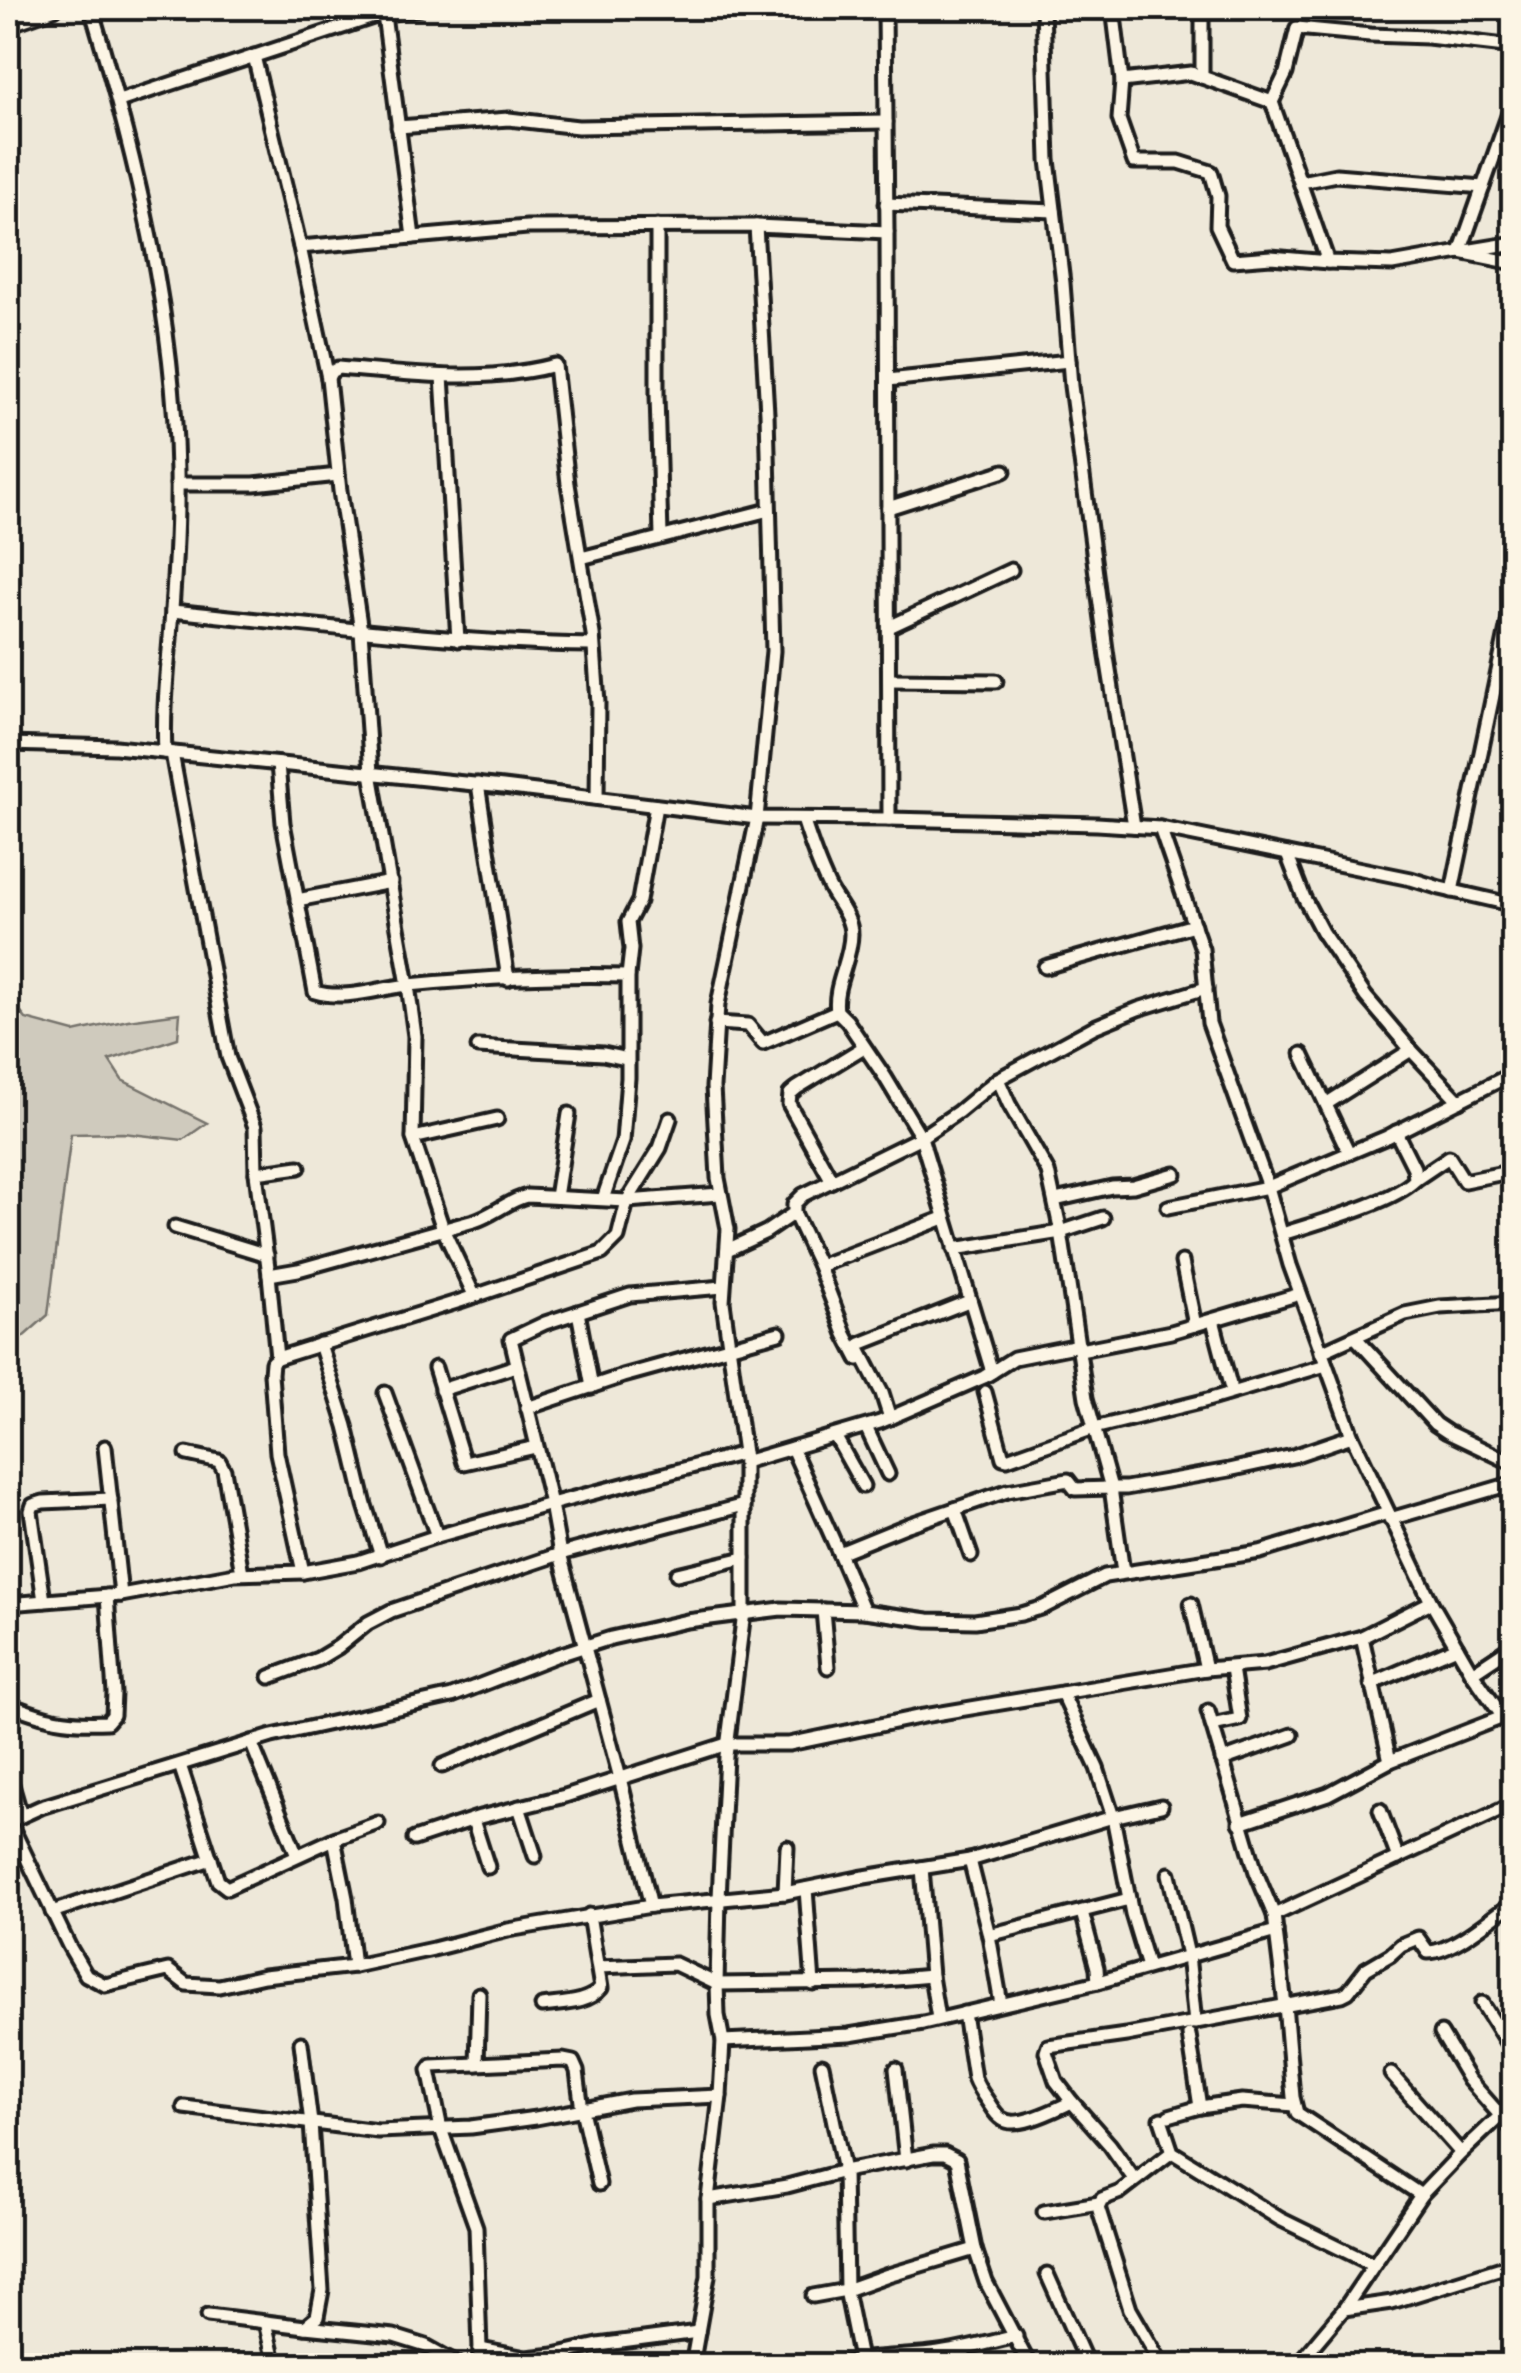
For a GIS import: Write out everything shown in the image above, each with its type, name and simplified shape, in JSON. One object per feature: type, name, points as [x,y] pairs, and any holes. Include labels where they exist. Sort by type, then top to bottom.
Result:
[{"type":"main road","points":[[8,14],[27,8]]},
{"type":"main road","points":[[8,24],[54,8]]},
{"type":"street","points":[[91,8],[119,101],[152,245],[173,376],[177,484],[163,724],[228,1057],[255,1127],[256,1172],[270,1274],[276,1358]]},
{"type":"street","points":[[119,101],[384,15],[420,8]]},
{"type":"street","points":[[885,8],[889,819]]},
{"type":"street","points":[[1042,8],[1048,160],[1070,361],[1107,656],[1134,826]]},
{"type":"street","points":[[1113,8],[1122,80],[1118,119],[1134,162],[1179,162],[1211,172],[1218,196],[1218,226],[1232,260],[1271,256],[1392,264],[1514,243]]},
{"type":"street","points":[[1202,8],[1202,76]]},
{"type":"street","points":[[384,15],[413,237]]},
{"type":"street","points":[[1328,262],[1272,102],[1286,74],[1297,28],[1514,46]]},
{"type":"street","points":[[254,56],[328,378],[361,630],[372,773],[414,1036],[413,1138],[443,1229],[474,1295]]},
{"type":"street","points":[[1122,80],[1191,73],[1272,102]]},
{"type":"street","points":[[1460,252],[1514,99]]},
{"type":"street","points":[[398,127],[509,120],[578,127],[886,122]]},
{"type":"street","points":[[1300,182],[1336,176],[1483,187]]},
{"type":"street","points":[[886,204],[1054,211]]},
{"type":"street","points":[[300,247],[527,226],[756,226],[887,232]]},
{"type":"street","points":[[657,226],[661,536]]},
{"type":"street","points":[[692,2366],[708,2276],[708,2199],[722,2042],[718,2016],[719,1898],[727,1744],[744,1612],[744,1457],[728,1348],[724,1287],[726,1215],[720,1194],[713,1087],[716,1023],[757,818],[773,651],[767,413],[756,226]]},
{"type":"street","points":[[1460,252],[1514,263]]},
{"type":"street","points":[[888,380],[1070,361]]},
{"type":"street","points":[[328,378],[338,368],[466,378],[554,365],[593,644],[598,703],[597,798]]},
{"type":"street","points":[[442,376],[458,640]]},
{"type":"street","points":[[888,508],[1004,471]]},
{"type":"street","points":[[177,484],[254,484],[338,475]]},
{"type":"street","points":[[581,558],[769,510]]},
{"type":"street","points":[[889,626],[1011,570]]},
{"type":"street","points":[[1452,891],[1514,596]]},
{"type":"street","points":[[172,611],[508,644],[593,644]]},
{"type":"street","points":[[889,680],[996,681]]},
{"type":"street","points":[[8,744],[168,752],[757,818],[1160,828],[1411,879],[1514,905]]},
{"type":"street","points":[[278,764],[283,823],[315,992],[352,994],[408,985],[568,974],[628,976]]},
{"type":"street","points":[[478,784],[508,979]]},
{"type":"street","points":[[603,1199],[623,1141],[632,949],[628,922],[639,901],[656,806]]},
{"type":"street","points":[[803,819],[830,889],[850,925],[837,1011],[885,1077],[921,1137],[992,1372]]},
{"type":"street","points":[[1160,828],[1202,949],[1210,1022],[1268,1186],[1300,1294],[1352,1436],[1431,1602],[1472,1673],[1514,1732]]},
{"type":"street","points":[[1288,854],[1322,932],[1366,997],[1459,1101]]},
{"type":"street","points":[[297,900],[391,882]]},
{"type":"street","points":[[1045,967],[1194,925]]},
{"type":"street","points":[[858,1359],[794,1213],[794,1204],[803,1195],[921,1137],[998,1080],[1094,1027],[1206,988]]},
{"type":"street","points":[[716,1023],[745,1024],[764,1043],[837,1011]]},
{"type":"street","points":[[478,1047],[603,1054],[627,1060]]},
{"type":"street","points":[[832,1181],[789,1104],[790,1094],[864,1047]]},
{"type":"street","points":[[1326,1104],[1411,1050]]},
{"type":"street","points":[[1302,1054],[1349,1153]]},
{"type":"street","points":[[1168,1208],[1268,1186],[1396,1132],[1514,1073]]},
{"type":"street","points":[[998,1080],[1048,1172],[1086,1398],[1111,1488],[1123,1572]]},
{"type":"street","points":[[556,1197],[569,1114]]},
{"type":"street","points":[[413,1138],[498,1118]]},
{"type":"street","points":[[304,1572],[277,1453],[272,1362],[602,1253],[618,1237],[627,1201],[660,1148],[670,1120]]},
{"type":"street","points":[[1396,1132],[1414,1168],[1415,1180]]},
{"type":"street","points":[[1282,1234],[1390,1197],[1449,1156],[1464,1181],[1514,1171]]},
{"type":"street","points":[[256,1172],[300,1167]]},
{"type":"street","points":[[1055,1200],[1175,1174]]},
{"type":"street","points":[[270,1274],[298,1270],[492,1215],[518,1198],[627,1201],[720,1194]]},
{"type":"street","points":[[727,1250],[794,1213]]},
{"type":"street","points":[[819,1266],[944,1218]]},
{"type":"street","points":[[954,1249],[1061,1232],[1103,1218]]},
{"type":"street","points":[[174,1227],[267,1255]]},
{"type":"street","points":[[1182,1262],[1194,1325]]},
{"type":"street","points":[[650,1906],[560,1554],[511,1339],[545,1323],[630,1295],[724,1287]]},
{"type":"street","points":[[8,1604],[114,1596],[242,1574],[304,1572],[381,1556],[551,1504],[866,1427],[992,1372],[1014,1358],[1116,1345],[1300,1294]]},
{"type":"street","points":[[890,1418],[860,1344],[970,1302]]},
{"type":"street","points":[[984,1392],[1003,1458],[1007,1459],[1094,1428],[1260,1386],[1405,1314],[1440,1307],[1514,1303]]},
{"type":"street","points":[[578,1312],[592,1386]]},
{"type":"street","points":[[1213,1320],[1230,1384]]},
{"type":"street","points":[[527,1408],[778,1334]]},
{"type":"street","points":[[1356,1338],[1435,1424],[1514,1464]]},
{"type":"street","points":[[320,1344],[381,1556]]},
{"type":"street","points":[[441,1390],[516,1366]]},
{"type":"street","points":[[435,1368],[464,1463],[536,1447]]},
{"type":"street","points":[[384,1393],[437,1536]]},
{"type":"street","points":[[866,1427],[888,1474]]},
{"type":"street","points":[[835,1436],[863,1486]]},
{"type":"street","points":[[839,1553],[908,1524],[1008,1490],[1068,1480],[1075,1489],[1126,1488],[1293,1456],[1352,1436]]},
{"type":"street","points":[[8,1704],[56,1721],[107,1722],[113,1715],[114,1596],[106,1447]]},
{"type":"street","points":[[792,1448],[864,1612]]},
{"type":"street","points":[[187,1454],[219,1460],[224,1470],[242,1574]]},
{"type":"street","points":[[13,1820],[42,1807],[251,1742],[452,1696],[584,1646],[686,1620],[781,1609],[976,1621],[1021,1614],[1044,1607],[1105,1576],[1260,1552],[1514,1483]]},
{"type":"street","points":[[44,1601],[33,1505],[111,1500]]},
{"type":"street","points":[[270,1677],[318,1659],[390,1611],[560,1554],[744,1505]]},
{"type":"street","points":[[955,1508],[970,1555]]},
{"type":"street","points":[[677,1574],[744,1558]]},
{"type":"street","points":[[414,1839],[727,1744],[789,1744],[923,1716],[1206,1669],[1265,1664],[1362,1637],[1431,1602]]},
{"type":"street","points":[[1190,1604],[1206,1669]]},
{"type":"street","points":[[824,1610],[828,1667]]},
{"type":"street","points":[[1362,1637],[1390,1762]]},
{"type":"street","points":[[1472,1673],[1514,1644]]},
{"type":"street","points":[[1371,1684],[1457,1647]]},
{"type":"street","points":[[1212,1726],[1240,1719],[1232,1668]]},
{"type":"street","points":[[1062,1694],[1097,1768],[1113,1817],[1129,1899],[1148,1967]]},
{"type":"street","points":[[442,1766],[599,1700]]},
{"type":"street","points":[[1208,1711],[1240,1823],[1274,1915],[1297,2114],[1421,2195]]},
{"type":"street","points":[[1240,1823],[1328,1794],[1390,1762],[1502,1717]]},
{"type":"street","points":[[1222,1760],[1292,1735]]},
{"type":"street","points":[[251,1742],[297,1855]]},
{"type":"street","points":[[180,1765],[218,1880],[227,1888],[378,1823]]},
{"type":"street","points":[[8,1770],[13,1820],[52,1912],[86,1975],[105,1985],[168,1970],[186,1984],[219,1986],[264,1976],[354,1966],[589,1915],[785,1893],[970,1860],[1161,1806]]},
{"type":"street","points":[[1274,1915],[1514,1804]]},
{"type":"street","points":[[519,1807],[535,1856]]},
{"type":"street","points":[[1380,1810],[1398,1858]]},
{"type":"street","points":[[473,1820],[488,1866]]},
{"type":"street","points":[[334,1839],[354,1966]]},
{"type":"street","points":[[785,1893],[787,1847]]},
{"type":"street","points":[[52,1912],[211,1858]]},
{"type":"street","points":[[970,1860],[1002,2004]]},
{"type":"street","points":[[922,1868],[938,2018]]},
{"type":"street","points":[[1169,1874],[1188,1955],[1200,2108]]},
{"type":"street","points":[[806,1888],[812,1984]]},
{"type":"street","points":[[989,1935],[1129,1899]]},
{"type":"street","points":[[1134,2179],[1056,2080],[1046,2052],[1048,2046],[1192,2029],[1342,1995],[1366,1969],[1401,1946],[1418,1938],[1428,1952],[1439,1951],[1513,1905]]},
{"type":"street","points":[[1082,1912],[1098,1982]]},
{"type":"street","points":[[542,2006],[588,1998],[601,1988],[589,1915]]},
{"type":"street","points":[[722,2042],[849,2035],[964,2013],[1098,1982],[1276,1931]]},
{"type":"street","points":[[598,1967],[675,1964],[718,1984],[812,1984],[932,1976]]},
{"type":"street","points":[[477,2064],[479,1994]]},
{"type":"street","points":[[1482,2004],[1514,2054]]},
{"type":"street","points":[[964,2013],[977,2086],[1005,2122],[1032,2118],[1072,2102]]},
{"type":"street","points":[[1441,2033],[1469,2080],[1514,2132]]},
{"type":"street","points":[[301,2043],[311,2123],[322,2290],[317,2317],[305,2326]]},
{"type":"street","points":[[479,2366],[476,2227],[442,2130],[429,2070],[432,2066],[573,2062],[578,2070],[582,2110],[599,2184]]},
{"type":"street","points":[[822,2064],[844,2172],[846,2290],[860,2359]]},
{"type":"street","points":[[896,2069],[906,2160]]},
{"type":"street","points":[[1391,2074],[1461,2152]]},
{"type":"street","points":[[184,2106],[378,2131],[442,2130],[631,2100],[720,2096]]},
{"type":"street","points":[[1296,2366],[1344,2309],[1421,2195],[1514,2099]]},
{"type":"street","points":[[1294,2105],[1242,2101],[1165,2118],[1172,2152],[1280,2220],[1372,2264]]},
{"type":"street","points":[[1044,2212],[1099,2202],[1120,2192],[1172,2152]]},
{"type":"street","points":[[708,2199],[906,2160],[945,2154],[958,2160],[975,2249],[986,2282],[1030,2366]]},
{"type":"street","points":[[1099,2202],[1099,2214],[1130,2309],[1164,2366]]},
{"type":"street","points":[[813,2296],[846,2290],[975,2249]]},
{"type":"street","points":[[1344,2309],[1392,2302],[1514,2264]]},
{"type":"street","points":[[1047,2274],[1088,2366]]},
{"type":"street","points":[[208,2315],[394,2336],[426,2346],[462,2366]]},
{"type":"street","points":[[265,2322],[274,2366]]},
{"type":"street","points":[[480,2348],[526,2358],[698,2332]]},
{"type":"street","points":[[841,2365],[860,2359],[961,2350],[1016,2336]]},
{"type":"street","points":[[961,2350],[969,2366]]},
{"type":"shaded area","points":[[8,996],[26,1019],[74,1032],[180,1013],[178,1038],[109,1060],[122,1080],[207,1123],[183,1140],[123,1133],[71,1134],[48,1315],[8,1350]]}]
